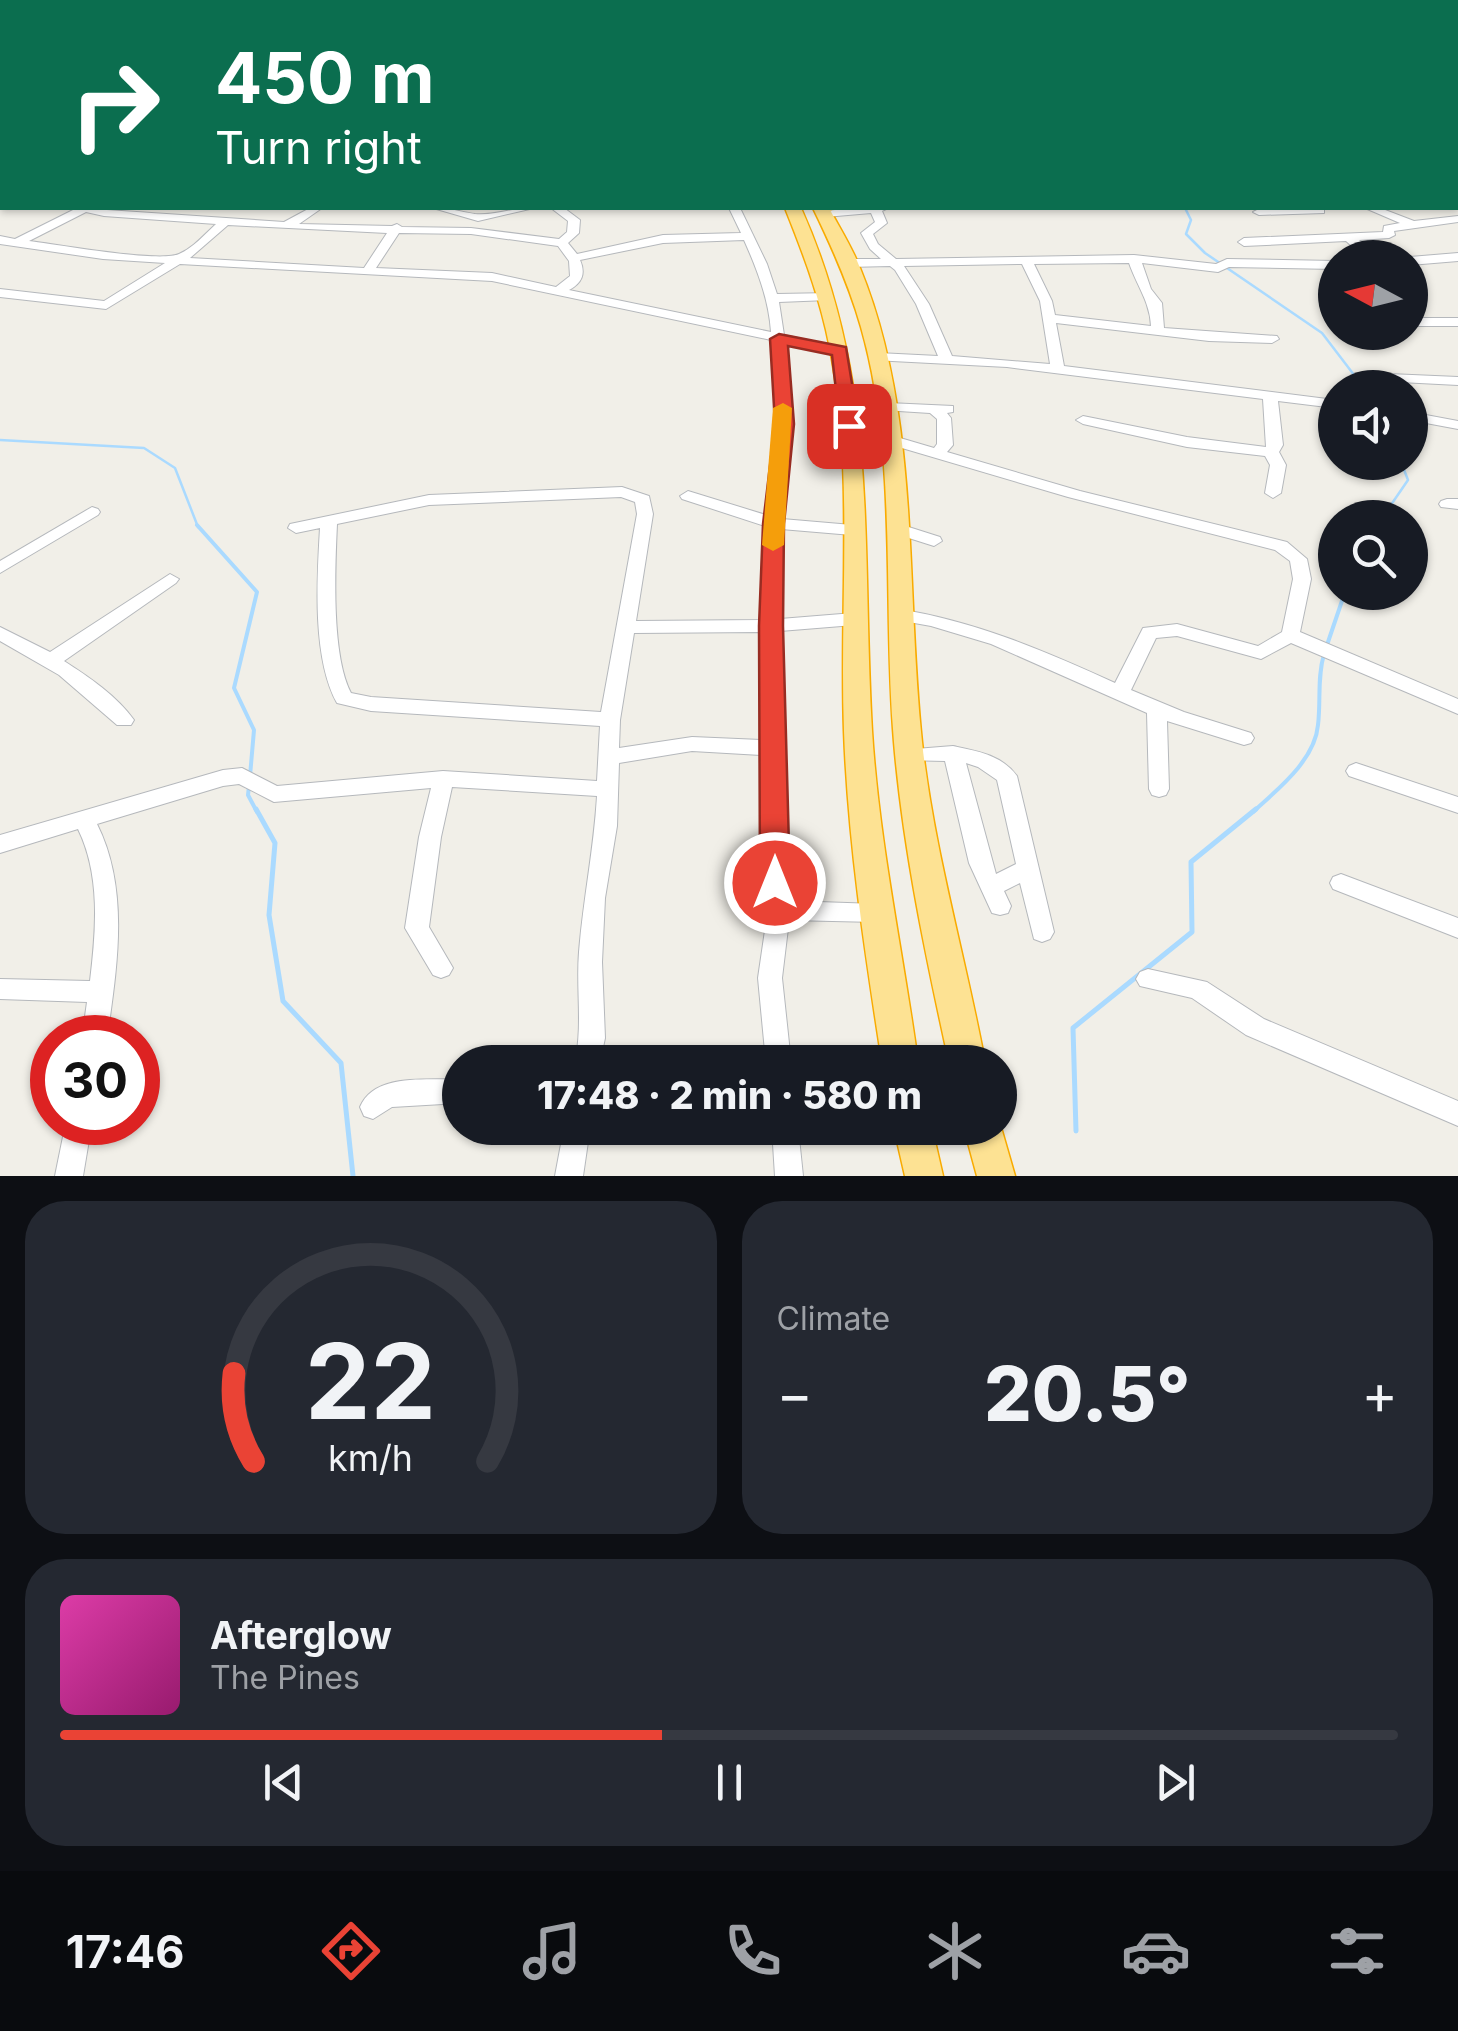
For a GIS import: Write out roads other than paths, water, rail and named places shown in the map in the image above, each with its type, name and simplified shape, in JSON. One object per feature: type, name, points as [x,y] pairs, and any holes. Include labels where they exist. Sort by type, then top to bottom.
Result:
[{"type":"highway","points":[[794,210],[828,296],[848,392],[858,735],[876,912],[897,1045]]},
{"type":"highway","points":[[823,211],[848,262],[878,357],[888,408],[898,615],[910,755],[931,896],[962,1045]]},
{"type":"highway","points":[[918,1145],[924,1176]]},
{"type":"highway","points":[[988,1145],[996,1176]]},
{"type":"street","points":[[15,243],[81,210]]},
{"type":"street","points":[[90,210],[327,229],[474,224],[521,210]]},
{"type":"street","points":[[156,216],[166,210]]},
{"type":"street","points":[[288,225],[313,210]]},
{"type":"street","points":[[443,210],[474,224],[562,244],[575,258],[577,278],[559,290]]},
{"type":"street","points":[[559,210],[576,225],[562,244]]},
{"type":"street","points":[[736,210],[772,298],[779,339],[784,424],[773,524],[771,626],[770,748],[779,910],[770,978],[777,1045]]},
{"type":"street","points":[[877,210],[881,223],[867,233],[879,256],[900,267],[925,306],[947,360]]},
{"type":"street","points":[[1257,210],[1252,219],[1269,239]]},
{"type":"street","points":[[1319,210],[1353,240]]},
{"type":"street","points":[[1376,210],[1415,225]]},
{"type":"street","points":[[1266,265],[1244,244],[1269,239],[1389,235],[1388,228],[1458,219]]},
{"type":"street","points":[[0,293],[106,305],[197,248],[226,220]]},
{"type":"street","points":[[368,271],[397,227]]},
{"type":"street","points":[[575,258],[664,239],[748,236]]},
{"type":"street","points":[[0,240],[103,255],[459,273],[559,290],[840,351]]},
{"type":"street","points":[[1428,260],[1458,256]]},
{"type":"street","points":[[848,262],[1134,259],[1218,268],[1227,263],[1318,265]]},
{"type":"street","points":[[1134,259],[1145,290],[1156,303],[1158,330]]},
{"type":"street","points":[[1027,261],[1046,301],[1058,368]]},
{"type":"street","points":[[772,298],[828,296]]},
{"type":"street","points":[[1049,318],[1272,339]]},
{"type":"street","points":[[1428,322],[1458,322]]},
{"type":"street","points":[[878,357],[1058,368],[1318,401]]},
{"type":"street","points":[[1428,380],[1458,382]]},
{"type":"street","points":[[1270,394],[1275,445],[1271,452]]},
{"type":"street","points":[[888,408],[942,409],[945,445],[938,454]]},
{"type":"street","points":[[1428,419],[1458,425]]},
{"type":"street","points":[[1083,420],[1186,442],[1271,452]]},
{"type":"street","points":[[890,440],[1290,550],[1298,559],[1302,579],[1301,641]]},
{"type":"street","points":[[1271,452],[1278,465],[1274,493]]},
{"type":"street","points":[[296,528],[429,500],[525,494],[636,494],[643,499],[645,514],[610,720],[606,826],[594,898],[590,962],[592,1045]]},
{"type":"street","points":[[688,496],[773,524],[852,530]]},
{"type":"street","points":[[0,568],[92,512]]},
{"type":"street","points":[[329,520],[327,599],[334,675],[344,698],[371,704],[610,720]]},
{"type":"street","points":[[896,528],[934,542]]},
{"type":"street","points":[[52,660],[170,578]]},
{"type":"street","points":[[898,615],[931,618],[1120,691],[1158,710],[1244,738]]},
{"type":"street","points":[[624,627],[771,626],[854,620]]},
{"type":"street","points":[[1120,691],[1149,632],[1176,630],[1261,652],[1301,641],[1458,707]]},
{"type":"street","points":[[0,633],[52,660],[106,700],[124,720]]},
{"type":"street","points":[[1158,710],[1158,789]]},
{"type":"street","points":[[609,757],[692,744],[770,748]]},
{"type":"street","points":[[910,755],[952,753],[990,761],[1007,776],[1042,932]]},
{"type":"street","points":[[952,753],[980,863],[996,896],[1026,868]]},
{"type":"street","points":[[1356,771],[1458,804]]},
{"type":"street","points":[[0,844],[223,778],[242,776],[274,794],[443,779],[606,789]]},
{"type":"street","points":[[441,968],[417,928],[443,779]]},
{"type":"street","points":[[84,819],[100,856],[104,894],[98,1015]]},
{"type":"street","points":[[1340,883],[1458,928]]},
{"type":"street","points":[[779,910],[876,912]]},
{"type":"street","points":[[1148,979],[1198,990],[1254,1027],[1458,1114]]},
{"type":"street","points":[[0,989],[102,992]]},
{"type":"street","points":[[373,1107],[387,1095],[442,1092]]},
{"type":"street","points":[[69,1176],[75,1145]]},
{"type":"street","points":[[569,1176],[574,1145]]},
{"type":"street","points":[[786,1145],[789,1176]]},
{"type":"waterway","points":[[1186,210],[1191,220],[1186,234],[1205,253],[1322,333],[1350,370]]},
{"type":"waterway","points":[[0,440],[144,448],[175,468],[197,525]]},
{"type":"waterway","points":[[1394,500],[1408,480]]},
{"type":"waterway","points":[[197,525],[257,592],[234,688],[254,730],[250,776]]},
{"type":"waterway","points":[[1327,645],[1339,610]]},
{"type":"waterway","points":[[1253,812],[1294,773],[1310,750],[1318,725],[1324,654]]},
{"type":"waterway","points":[[249,786],[248,795],[257,812]]},
{"type":"waterway","points":[[256,809],[275,843],[269,915],[283,1001],[341,1063],[353,1176]]},
{"type":"waterway","points":[[1076,1131],[1073,1028],[1192,932],[1191,862],[1256,809]]}]
